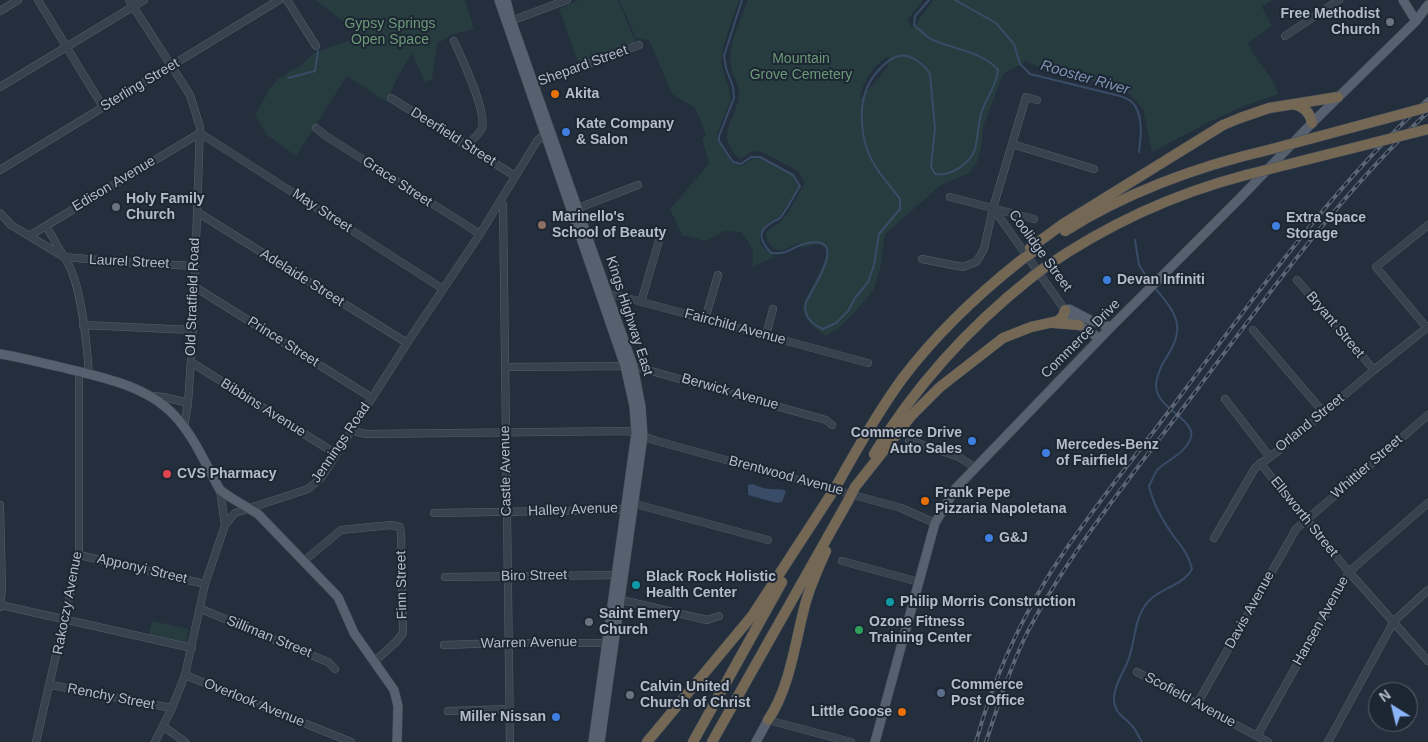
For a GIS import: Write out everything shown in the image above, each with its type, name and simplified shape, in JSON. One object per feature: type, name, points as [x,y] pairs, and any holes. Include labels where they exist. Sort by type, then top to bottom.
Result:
[{"type":"highway","points":[[647,742],[752,616],[830,496],[879,412],[903,378],[943,330],[1051,232],[1214,130],[1244,116],[1288,104],[1338,96]]},
{"type":"highway","points":[[1288,104],[1298,105],[1304,109],[1310,115],[1312,123]]},
{"type":"highway","points":[[1031,250],[1090,216],[1145,188],[1204,167],[1428,107]]},
{"type":"highway","points":[[712,742],[855,487],[893,425],[929,376],[985,316],[1044,268],[1092,237],[1138,214],[1194,191],[1246,175],[1428,129]]},
{"type":"highway","points":[[855,487],[912,415],[940,388],[1003,338],[1061,318],[1065,310]]},
{"type":"highway","points":[[1048,323],[1079,325]]},
{"type":"highway","points":[[693,742],[830,496]]},
{"type":"highway","points":[[768,720],[777,706],[784,689],[812,585],[848,501]]},
{"type":"main road","name":"Kings Highway East","points":[[498,0],[508,22],[547,131],[629,366],[641,407],[639,435],[601,708],[600,742]]},
{"type":"main road","name":"Kings Highway East","points":[[506,0],[508,22]]},
{"type":"main road","points":[[1402,0],[1416,20]]},
{"type":"main road","name":"Commerce Drive","points":[[875,742],[935,523],[956,488],[1100,338],[1338,96],[1416,20],[1428,4]]},
{"type":"main road","name":"Commerce Drive","points":[[1416,20],[1428,14]]},
{"type":"main road","name":"Coolidge Street","points":[[1065,310],[1069,309],[1092,321],[1111,327]]},
{"type":"main road","name":"Coolidge Street","points":[[1065,310],[1079,325],[1100,338]]},
{"type":"main road","points":[[0,354],[79,372],[130,388],[151,396],[168,409],[184,427],[220,490],[258,514],[338,597],[354,633],[394,690],[398,706],[397,742]]},
{"type":"main road","name":"Kings Highway East","points":[[592,742],[601,708]]},
{"type":"main road","points":[[756,742],[768,720]]},
{"type":"street","points":[[0,11],[18,0]]},
{"type":"street","points":[[38,0],[104,107]]},
{"type":"street","points":[[0,87],[67,47],[132,3],[144,0]]},
{"type":"street","name":"Sterling Street","points":[[0,170],[279,0]]},
{"type":"street","points":[[287,0],[316,46]]},
{"type":"street","points":[[508,22],[567,0]]},
{"type":"street","points":[[1285,36],[1339,0]]},
{"type":"street","name":"Old Stratfield Road","points":[[132,3],[190,95],[199,120],[193,330],[188,403],[184,427]]},
{"type":"street","points":[[454,41],[483,114],[482,128],[466,146]]},
{"type":"street","name":"Shepard Street","points":[[531,86],[639,45]]},
{"type":"street","points":[[922,259],[963,267],[976,262],[984,249],[993,208],[1026,97],[1036,100]]},
{"type":"street","name":"Deerfield Street","points":[[391,98],[515,176]]},
{"type":"street","name":"Grace Street","points":[[316,128],[480,234]]},
{"type":"street","name":"Jennings Road","points":[[225,525],[235,513],[308,490],[321,478],[407,343],[480,234],[537,141],[547,131]]},
{"type":"street","name":"Edison Avenue","points":[[29,236],[200,134]]},
{"type":"street","name":"May Street","points":[[200,134],[444,289]]},
{"type":"street","points":[[1012,144],[1094,169]]},
{"type":"street","points":[[574,210],[638,185]]},
{"type":"street","points":[[950,197],[1034,219]]},
{"type":"street","name":"Castle Avenue","points":[[500,202],[503,204],[510,742]]},
{"type":"street","name":"Coolidge Street","points":[[993,208],[1065,310]]},
{"type":"street","name":"Adelaide Street","points":[[197,212],[407,343]]},
{"type":"street","points":[[0,213],[11,225],[64,257]]},
{"type":"street","points":[[1428,225],[1376,267],[1428,328]]},
{"type":"street","points":[[46,226],[73,273],[83,324],[89,375]]},
{"type":"street","points":[[642,302],[660,237]]},
{"type":"street","name":"Laurel Street","points":[[64,257],[195,266]]},
{"type":"street","points":[[705,319],[718,275]]},
{"type":"street","name":"Bryant Street","points":[[1297,280],[1374,370]]},
{"type":"street","name":"Prince Street","points":[[195,287],[372,398]]},
{"type":"street","name":"Fairchild Avenue","points":[[605,298],[616,295],[868,363]]},
{"type":"street","points":[[766,335],[773,309]]},
{"type":"street","points":[[83,324],[193,330]]},
{"type":"street","name":"Orland Street","points":[[1214,538],[1255,468],[1260,463],[1278,451],[1374,370],[1428,328]]},
{"type":"street","points":[[1253,330],[1324,413]]},
{"type":"street","name":"Bibbins Avenue","points":[[191,362],[336,454]]},
{"type":"street","name":"Berwick Avenue","points":[[505,367],[629,366],[826,420],[832,425]]},
{"type":"street","name":"Rakoczy Avenue","points":[[36,742],[51,685],[79,555],[79,372]]},
{"type":"street","points":[[151,396],[188,403]]},
{"type":"street","points":[[1225,399],[1269,456]]},
{"type":"street","name":"Whittier Street","points":[[1306,520],[1428,415]]},
{"type":"street","name":"Brentwood Avenue","points":[[352,428],[357,432],[366,434],[628,431],[874,500],[904,509],[935,523]]},
{"type":"street","points":[[909,440],[959,457],[974,468]]},
{"type":"street","name":"Ellsworth Street","points":[[1260,463],[1349,572],[1428,661]]},
{"type":"street","points":[[155,742],[185,676],[205,584],[225,525],[220,490]]},
{"type":"street","name":"Hansen Avenue","points":[[1257,736],[1349,572],[1428,503]]},
{"type":"street","points":[[0,505],[2,587],[0,605],[192,648]]},
{"type":"street","name":"Halley Avenue","points":[[434,513],[617,510],[639,506],[768,540]]},
{"type":"street","name":"Davis Avenue","points":[[1197,704],[1296,528],[1306,520]]},
{"type":"street","name":"Finn Street","points":[[304,561],[342,530],[391,525],[400,527],[403,633],[375,661]]},
{"type":"street","name":"Apponyi Street","points":[[79,555],[205,584]]},
{"type":"street","points":[[842,561],[918,582]]},
{"type":"street","name":"Biro Street","points":[[445,578],[620,575]]},
{"type":"street","points":[[1328,742],[1394,621],[1428,590]]},
{"type":"street","points":[[616,598],[706,620],[719,616]]},
{"type":"street","name":"Silliman Street","points":[[201,609],[328,662],[335,669]]},
{"type":"street","name":"Warren Avenue","points":[[444,645],[610,642]]},
{"type":"street","name":"Scofield Avenue","points":[[1137,672],[1268,742]]},
{"type":"street","name":"Overlook Avenue","points":[[185,676],[351,742]]},
{"type":"street","name":"Renchy Street","points":[[51,685],[172,708]]},
{"type":"street","points":[[448,711],[509,709]]},
{"type":"street","points":[[768,720],[851,742]]},
{"type":"street","points":[[163,726],[185,742]]},
{"type":"green space","name":"Gypsy Springs Open Space","points":[[315,0],[465,0],[474,29],[450,35],[437,44],[432,79],[425,82],[412,53],[397,78],[387,102],[347,76],[296,156],[266,134],[255,115],[270,88],[278,79],[301,65],[314,53],[348,41],[360,34]]},
{"type":"green space","points":[[579,0],[618,0],[636,43],[579,64],[559,9]]},
{"type":"green space","points":[[619,0],[739,0],[724,44],[721,62],[731,99],[717,134],[718,141],[732,163],[741,166],[752,159],[760,158],[793,175],[799,186],[778,219],[770,222],[763,229],[760,236],[761,245],[775,257],[752,267],[752,248],[741,232],[725,231],[705,241],[682,235],[670,209],[709,164],[702,138],[706,135],[696,109],[672,94],[649,40],[636,38]]},
{"type":"green space","name":"Mountain Grove Cemetery","points":[[748,0],[923,0],[908,19],[912,29],[933,0],[1272,0],[1262,7],[1272,26],[1248,43],[1255,57],[1272,80],[1278,94],[1239,108],[1152,152],[1143,109],[1130,94],[1100,82],[1053,74],[1026,61],[1003,74],[983,127],[981,149],[977,162],[969,173],[941,185],[885,234],[880,269],[874,289],[839,328],[826,336],[809,321],[803,309],[826,256],[825,248],[818,245],[802,248],[798,243],[787,249],[779,250],[773,248],[766,236],[766,232],[780,222],[788,213],[805,183],[798,171],[762,152],[752,151],[741,159],[739,158],[728,142],[728,128],[739,93],[731,68],[731,51],[735,33]],"holes":[[[889,56],[888,67],[860,99],[863,86],[870,74],[879,63]]]},
{"type":"green space","points":[[152,621],[189,629],[186,642],[182,643],[149,634]]},
{"type":"water","points":[[753,484],[786,491],[782,502],[777,503],[748,495],[748,485]]},
{"type":"waterway","name":"Rooster River","points":[[742,0],[724,56],[733,87],[734,98],[719,136],[719,141],[733,162],[741,164],[751,157],[760,157],[793,175],[800,186],[781,217],[763,230],[762,237],[771,253],[785,252],[804,244],[818,242],[825,246],[827,253],[826,263],[805,307],[809,319],[823,329],[836,323],[848,311],[855,298],[868,282],[874,265],[879,234],[900,209],[900,199],[874,165],[864,137],[862,120],[864,95],[875,74],[889,61],[899,56],[908,56],[917,60],[930,74],[935,128],[931,167],[935,174],[947,173],[959,168],[965,164],[975,149],[981,114],[995,83],[998,70],[992,64],[976,55],[930,39],[914,25],[915,16],[929,0]]},
{"type":"waterway","name":"Rooster River","points":[[955,0],[996,23],[1014,44],[1020,64],[1030,74],[1120,96],[1131,101],[1140,118],[1139,152]]},
{"type":"waterway","points":[[288,78],[315,71],[318,51]]},
{"type":"waterway","name":"Rooster River","points":[[1135,240],[1139,265],[1151,284]]},
{"type":"waterway","name":"Rooster River","points":[[1142,742],[1131,724],[1118,712],[1114,693],[1129,658],[1139,618],[1146,604],[1157,594],[1184,578],[1192,569],[1185,552],[1159,513],[1149,486],[1158,469],[1181,452],[1189,443],[1191,437],[1188,425],[1162,401],[1156,386],[1162,365],[1174,344],[1177,323],[1172,310],[1154,287]]},
{"type":"railway","points":[[976,742],[990,698],[1016,635],[1049,575],[1080,529],[1298,241],[1360,168],[1428,99]]},
{"type":"railway","points":[[986,742],[1010,673],[1027,633],[1045,600],[1086,537],[1307,245],[1365,176],[1428,112]]},
{"type":"place","name":"Free Methodist Church","points":[[1390,22]]},
{"type":"place","name":"Akita","points":[[555,94]]},
{"type":"place","name":"Kate Company & Salon","points":[[566,132]]},
{"type":"place","name":"Holy Family Church","points":[[116,207]]},
{"type":"place","name":"Marinello's School of Beauty","points":[[542,225]]},
{"type":"place","name":"Extra Space Storage","points":[[1276,226]]},
{"type":"place","name":"Devan Infiniti","points":[[1107,280]]},
{"type":"place","name":"Commerce Drive Auto Sales","points":[[972,441]]},
{"type":"place","name":"Mercedes-Benz of Fairfield","points":[[1046,453]]},
{"type":"place","name":"CVS Pharmacy","points":[[167,474]]},
{"type":"place","name":"Frank Pepe Pizzaria Napoletana","points":[[925,501]]},
{"type":"place","name":"G&J","points":[[989,538]]},
{"type":"place","name":"Black Rock Holistic Health Center","points":[[636,585]]},
{"type":"place","name":"Philip Morris Construction","points":[[890,602]]},
{"type":"place","name":"Saint Emery Church","points":[[589,622]]},
{"type":"place","name":"Ozone Fitness Training Center","points":[[859,630]]},
{"type":"place","name":"Commerce Post Office","points":[[941,693]]},
{"type":"place","name":"Calvin United Church of Christ","points":[[630,695]]},
{"type":"place","name":"Little Goose","points":[[902,712]]},
{"type":"place","name":"Miller Nissan","points":[[556,717]]}]
